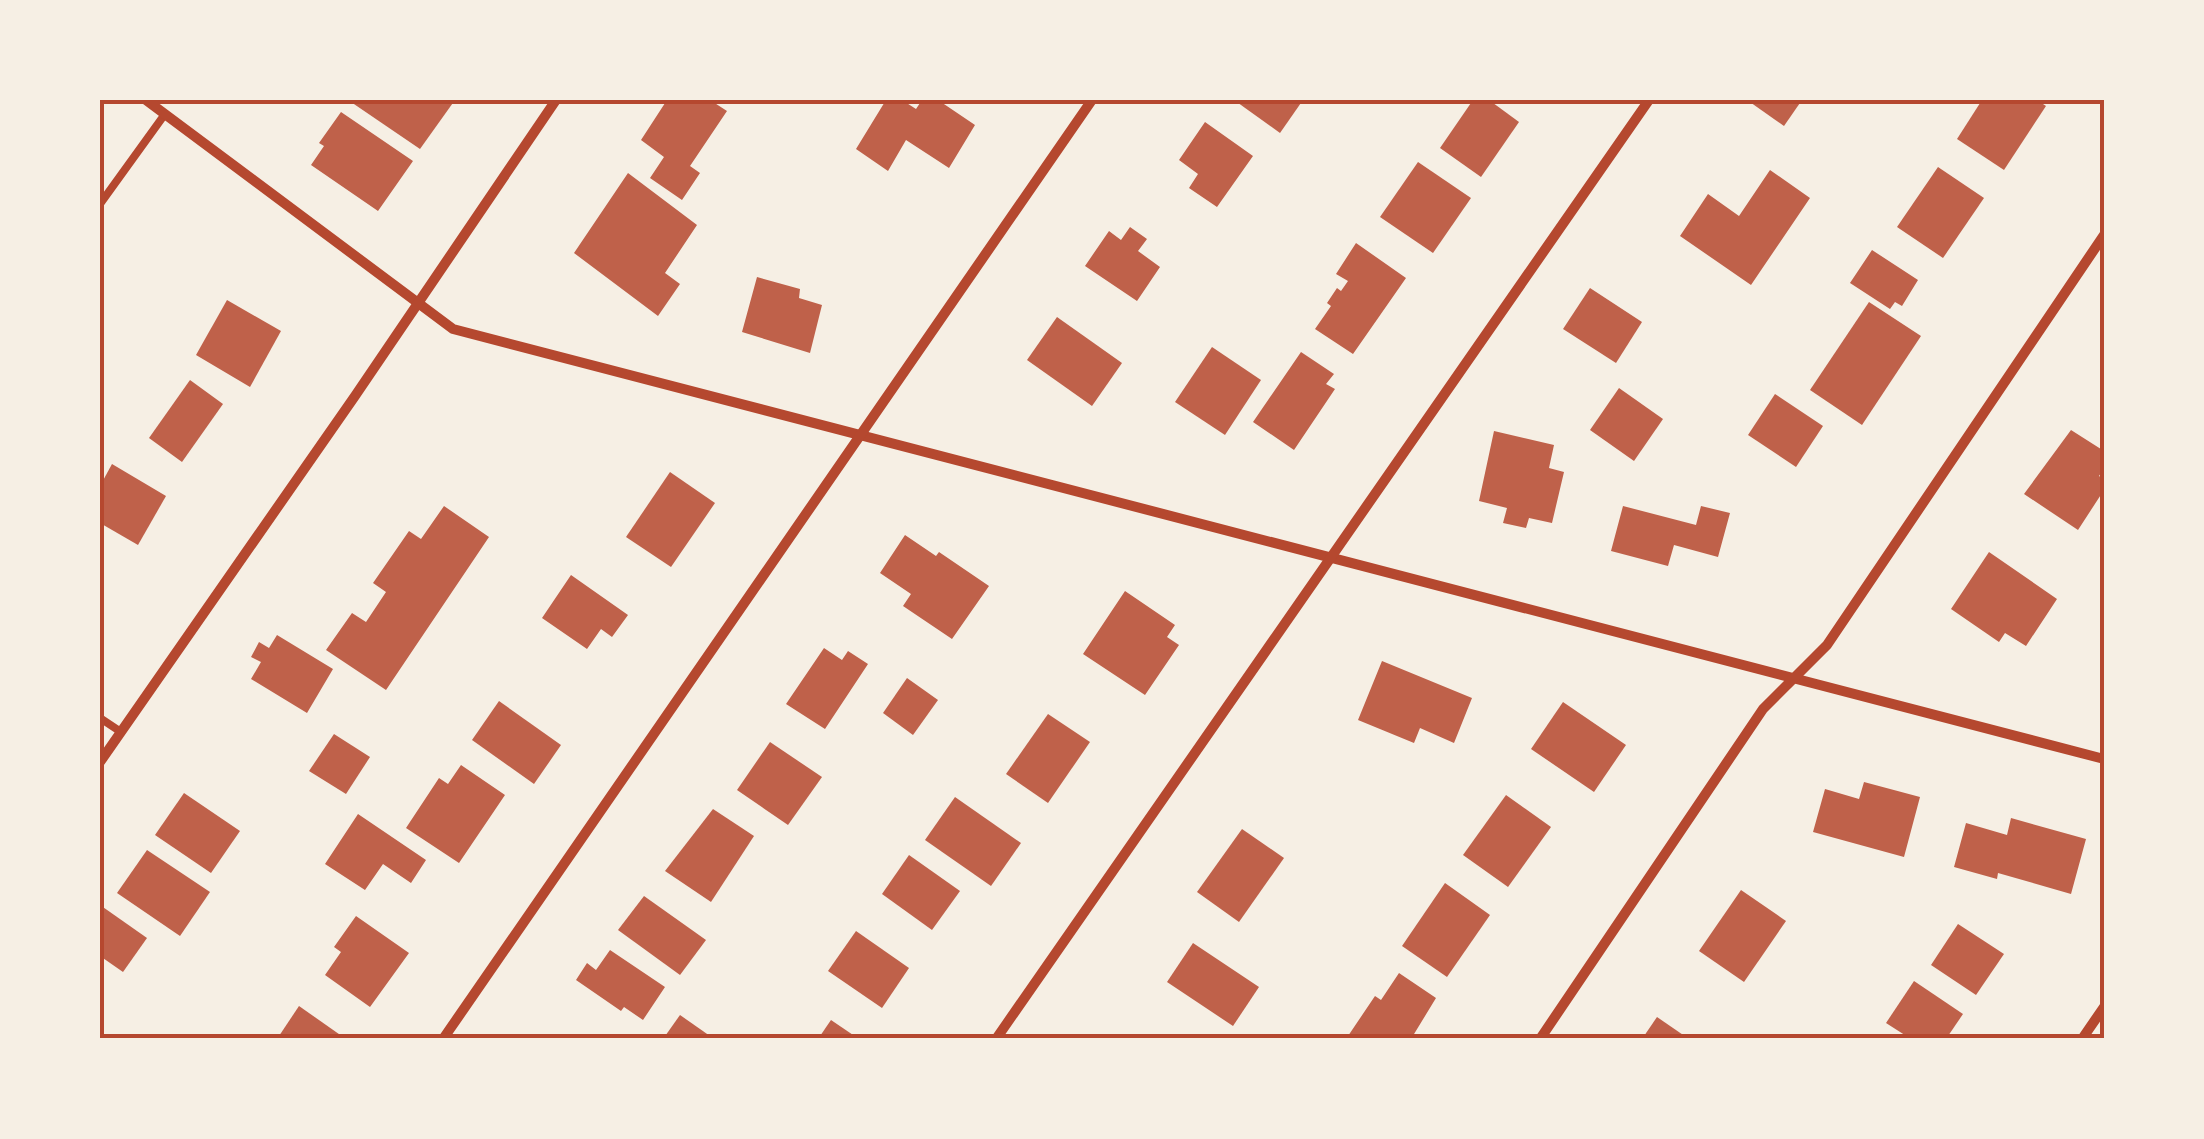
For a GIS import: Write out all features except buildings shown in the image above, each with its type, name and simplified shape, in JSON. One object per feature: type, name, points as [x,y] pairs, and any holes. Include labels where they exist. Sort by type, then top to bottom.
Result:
[{"type":"street","points":[[146,100],[453,329],[2104,759]]},
{"type":"street","points":[[100,762],[556,100]]},
{"type":"street","points":[[443,1039],[1092,100]]},
{"type":"street","points":[[996,1039],[1649,100]]},
{"type":"street","points":[[1540,1039],[1763,709],[1826,644],[2104,235]]},
{"type":"street","points":[[2082,1039],[2104,1007]]},
{"type":"lane","points":[[100,204],[165,114]]},
{"type":"lane","points":[[100,718],[121,732]]}]
